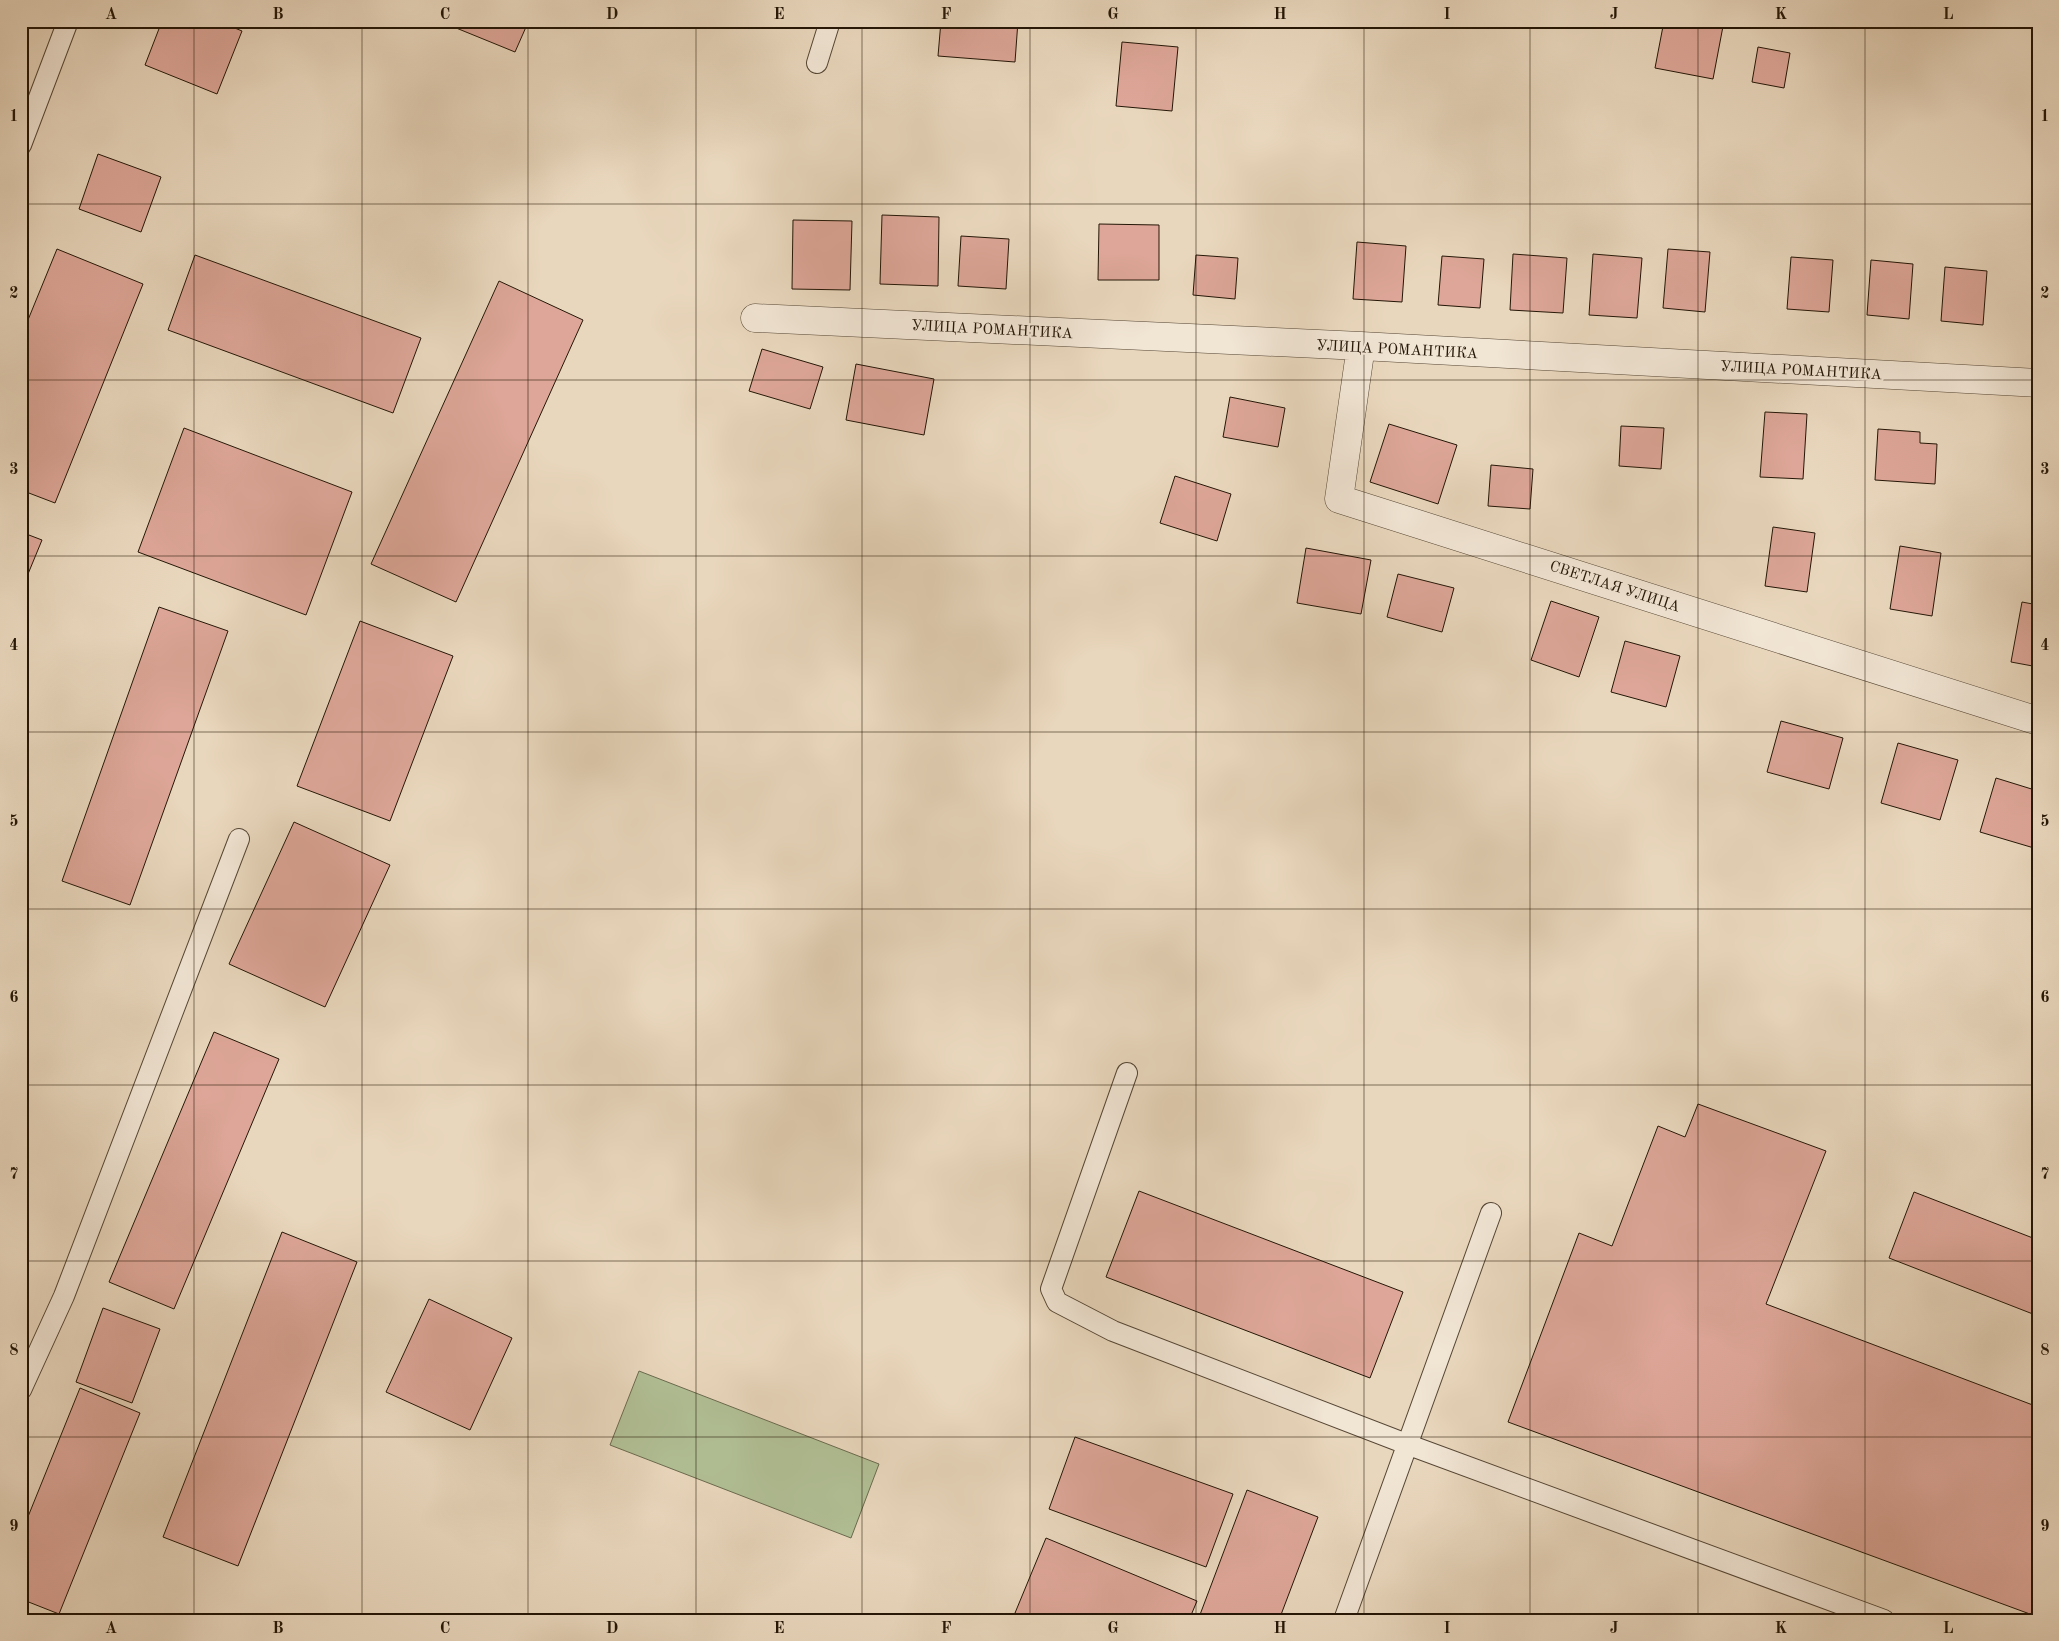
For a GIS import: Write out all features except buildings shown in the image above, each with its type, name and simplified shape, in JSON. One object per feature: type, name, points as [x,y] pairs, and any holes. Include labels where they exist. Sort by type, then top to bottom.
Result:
[{"type":"street","name":"УЛИЦА РОМАНТИКА","points":[[755,318],[1361,346],[2038,383]]},
{"type":"street","name":"СВЕТЛАЯ УЛИЦА","points":[[1361,346],[1339,498],[2038,721]]},
{"type":"lane","points":[[21,145],[68,21]]},
{"type":"lane","points":[[817,63],[830,21]]},
{"type":"lane","points":[[21,1390],[64,1296],[239,839]]},
{"type":"lane","points":[[1127,1073],[1051,1289],[1057,1302],[1113,1331],[1409,1445],[1884,1620]]},
{"type":"lane","points":[[1344,1620],[1409,1445],[1491,1213]]},
{"type":"green space","points":[[639,1371],[879,1464],[851,1538],[610,1445]]}]
